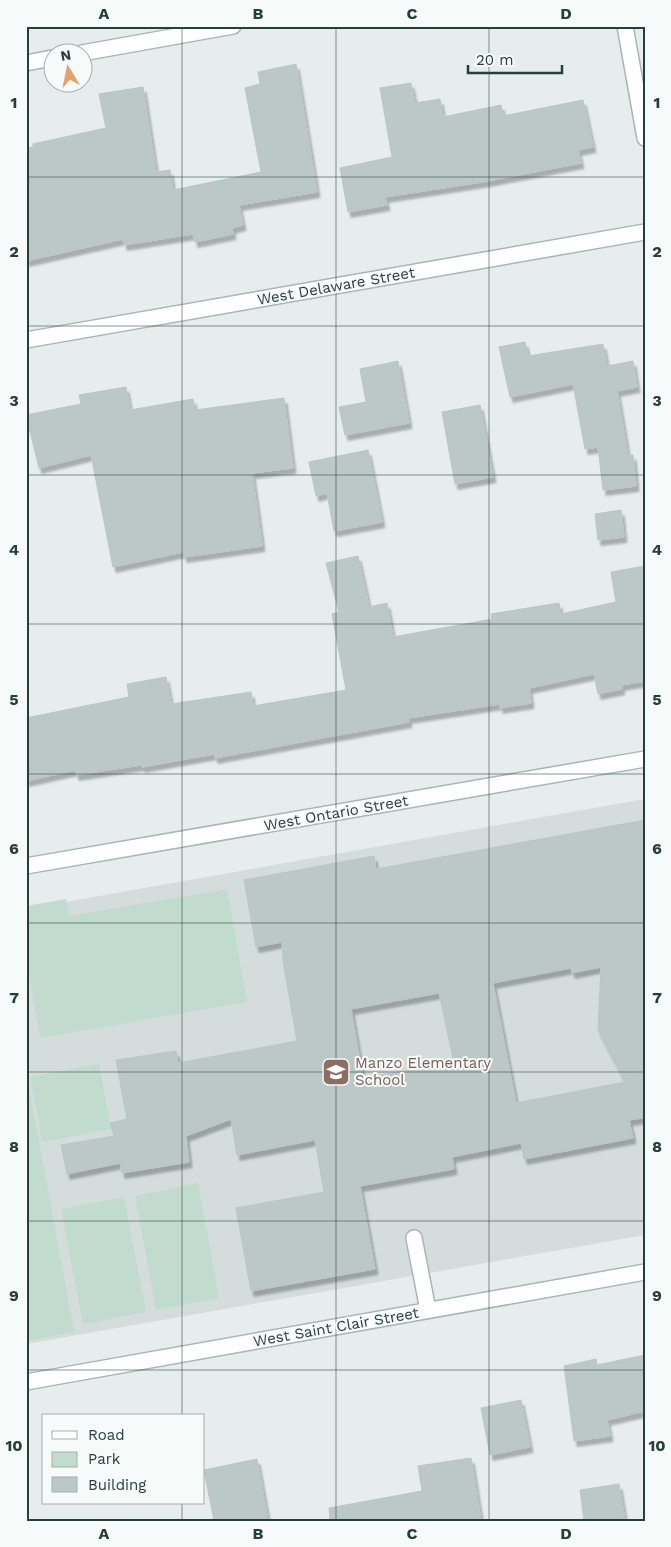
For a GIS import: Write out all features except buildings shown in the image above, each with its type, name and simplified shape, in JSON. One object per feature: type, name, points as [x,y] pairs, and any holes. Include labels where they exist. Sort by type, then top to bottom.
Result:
[{"type":"street","points":[[92,51],[234,26]]},
{"type":"street","points":[[625,26],[645,138]]},
{"type":"street","points":[[26,63],[42,60]]},
{"type":"street","name":"West Delaware Street","points":[[26,340],[645,232]]},
{"type":"street","name":"West Ontario Street","points":[[26,866],[645,760]]},
{"type":"street","points":[[414,1238],[428,1310]]},
{"type":"street","name":"West Saint Clair Street","points":[[26,1382],[645,1272]]},
{"type":"shaded area","name":"Manzo Elementary School","points":[[645,799],[645,1235],[26,1344],[26,909]]},
{"type":"green space","points":[[227,889],[247,1002],[40,1038],[26,958],[26,906],[66,899],[69,916]]},
{"type":"green space","points":[[99,1064],[111,1129],[42,1142],[30,1077]]},
{"type":"green space","points":[[30,1092],[74,1332],[26,1341],[26,1093]]},
{"type":"green space","points":[[198,1183],[219,1298],[156,1310],[135,1196]]},
{"type":"green space","points":[[124,1197],[146,1312],[83,1324],[61,1209]]},
{"type":"place","name":"Manzo Elementary School","points":[[336,1072]]}]
